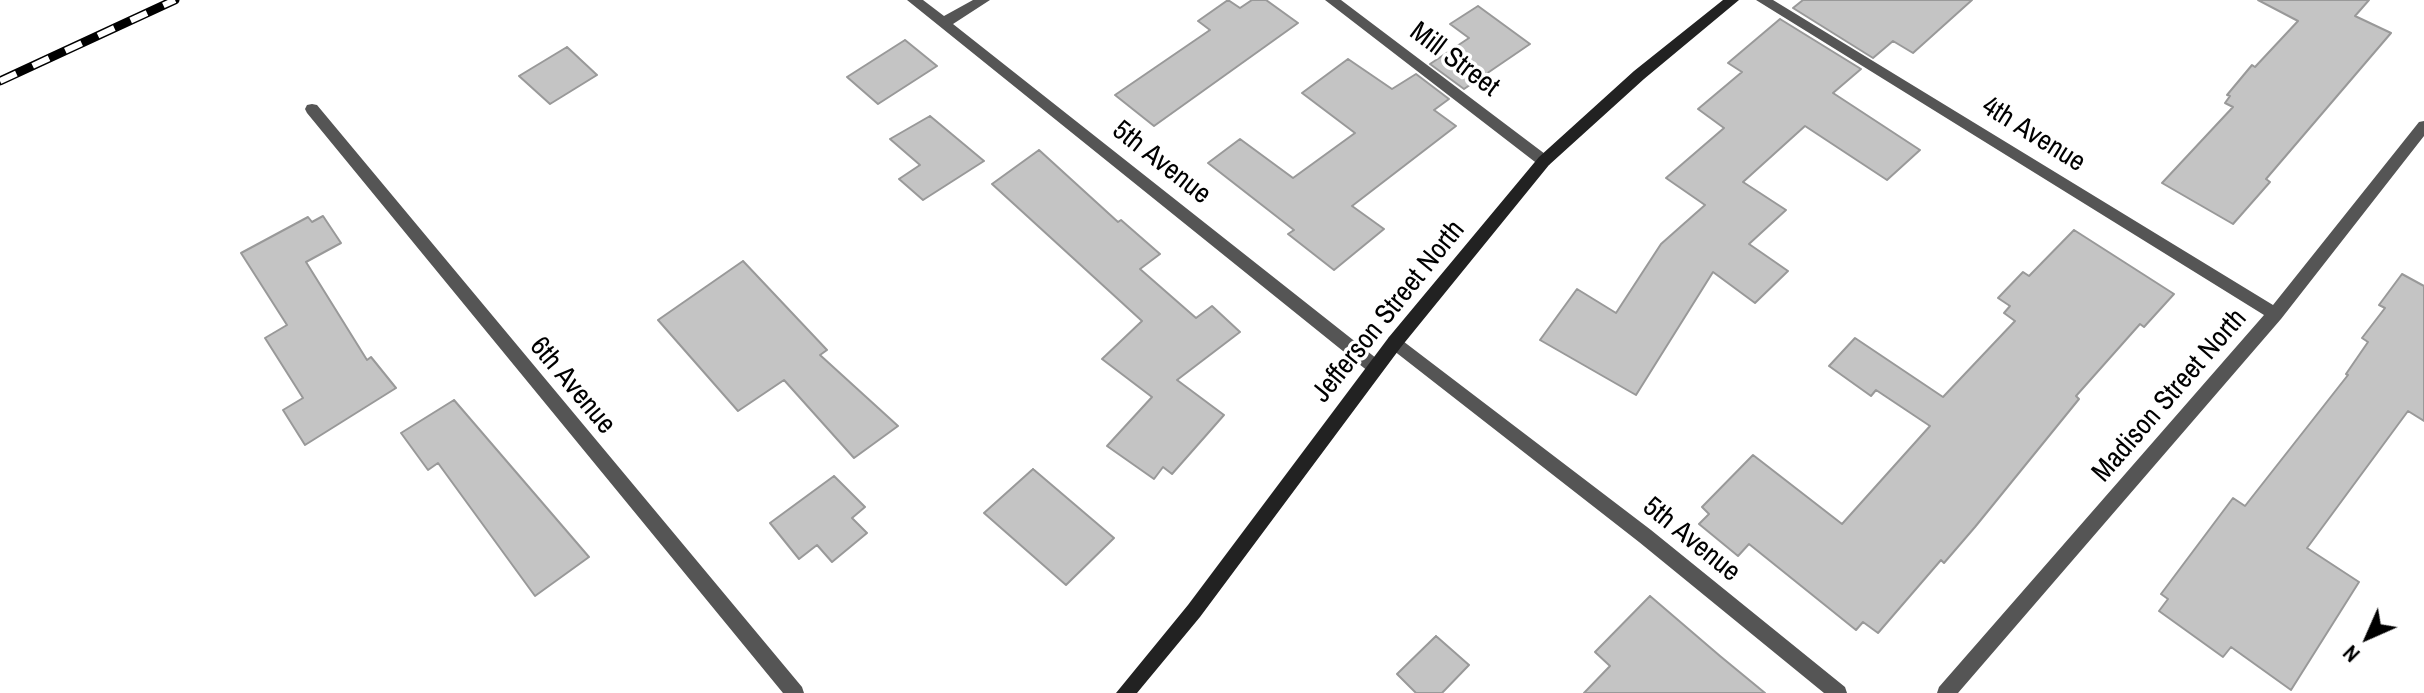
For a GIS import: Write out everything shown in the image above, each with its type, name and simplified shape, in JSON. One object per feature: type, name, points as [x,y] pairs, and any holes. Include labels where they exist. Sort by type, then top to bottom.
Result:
[{"type":"main road","name":"Jefferson Street North","points":[[1125,693],[1194,611],[1375,367],[1544,161],[1639,75],[1732,0]]},
{"type":"street","name":"5th Avenue","points":[[914,0],[1375,367]]},
{"type":"street","points":[[943,23],[983,0]]},
{"type":"street","name":"Mill Street","points":[[1332,0],[1544,161]]},
{"type":"street","name":"4th Avenue","points":[[1763,0],[2275,314]]},
{"type":"street","name":"6th Avenue","points":[[312,109],[795,693]]},
{"type":"street","name":"Madison Street North","points":[[1946,693],[2275,314],[2424,126]]},
{"type":"street","name":"5th Avenue","points":[[1395,342],[1645,536],[1838,693]]},
{"type":"building","points":[[1228,0],[1240,8],[1252,0],[1266,0],[1298,23],[1154,126],[1115,95],[1210,30],[1198,21]]},
{"type":"building","points":[[1803,0],[1972,0],[1913,53],[1893,41],[1873,58],[1793,8]]},
{"type":"building","points":[[2258,0],[2369,0],[2355,16],[2391,33],[2266,179],[2270,182],[2233,224],[2162,183],[2233,107],[2225,103],[2230,96],[2227,95],[2252,65],[2255,67],[2298,21]]},
{"type":"building","points":[[1478,6],[1530,44],[1464,89],[1430,64],[1469,38],[1450,24]]},
{"type":"building","points":[[1780,19],[1861,69],[1833,93],[1920,150],[1887,180],[1805,126],[1743,182],[1786,210],[1749,244],[1788,271],[1755,303],[1713,272],[1636,395],[1540,340],[1577,289],[1616,313],[1661,244],[1705,205],[1666,178],[1724,128],[1698,109],[1742,72],[1728,63]]},
{"type":"building","points":[[905,40],[937,66],[878,104],[847,77]]},
{"type":"building","points":[[567,47],[597,75],[550,104],[519,76]]},
{"type":"building","points":[[1348,59],[1392,89],[1416,74],[1449,99],[1434,110],[1456,126],[1352,206],[1384,229],[1334,270],[1288,234],[1294,230],[1208,163],[1240,139],[1293,178],[1355,133],[1302,93]]},
{"type":"building","points":[[930,116],[984,161],[923,200],[899,179],[920,165],[890,139]]},
{"type":"building","points":[[1039,150],[1118,222],[1121,220],[1160,254],[1140,269],[1196,318],[1212,306],[1240,332],[1177,380],[1224,415],[1172,474],[1163,467],[1154,479],[1107,446],[1152,397],[1102,359],[1142,321],[992,184]]},
{"type":"building","points":[[323,216],[341,243],[306,262],[367,360],[371,357],[396,388],[305,445],[283,410],[303,398],[265,338],[287,325],[241,253],[308,217],[312,222]]},
{"type":"building","points":[[2074,230],[2174,294],[2144,327],[2140,324],[2076,396],[2079,399],[1975,527],[1944,563],[1941,560],[1878,633],[1863,622],[1856,630],[1749,544],[1738,556],[1699,524],[1709,514],[1702,507],[1753,455],[1842,524],[1930,426],[1876,390],[1871,396],[1829,366],[1855,338],[1943,397],[2015,321],[2004,313],[2010,306],[1998,298],[2023,272],[2029,276]]},
{"type":"building","points":[[743,261],[827,350],[820,355],[898,426],[854,458],[784,380],[738,411],[658,320]]},
{"type":"building","points":[[2402,274],[2424,286],[2424,421],[2408,411],[2307,548],[2359,582],[2291,690],[2231,647],[2223,657],[2159,611],[2168,599],[2161,594],[2233,498],[2245,506],[2348,375],[2368,342],[2362,338],[2385,308],[2379,305]]},
{"type":"building","points":[[454,400],[589,557],[535,596],[438,463],[428,470],[401,433]]},
{"type":"building","points":[[1033,469],[1114,538],[1066,585],[984,513]]},
{"type":"building","points":[[834,476],[865,507],[852,518],[867,533],[832,562],[817,545],[799,559],[770,523]]},
{"type":"building","points":[[1650,596],[1765,693],[1584,693],[1610,666],[1595,652]]},
{"type":"building","points":[[1436,636],[1469,665],[1442,693],[1416,693],[1397,674]]},
{"type":"railway","points":[[0,81],[175,0]]}]
